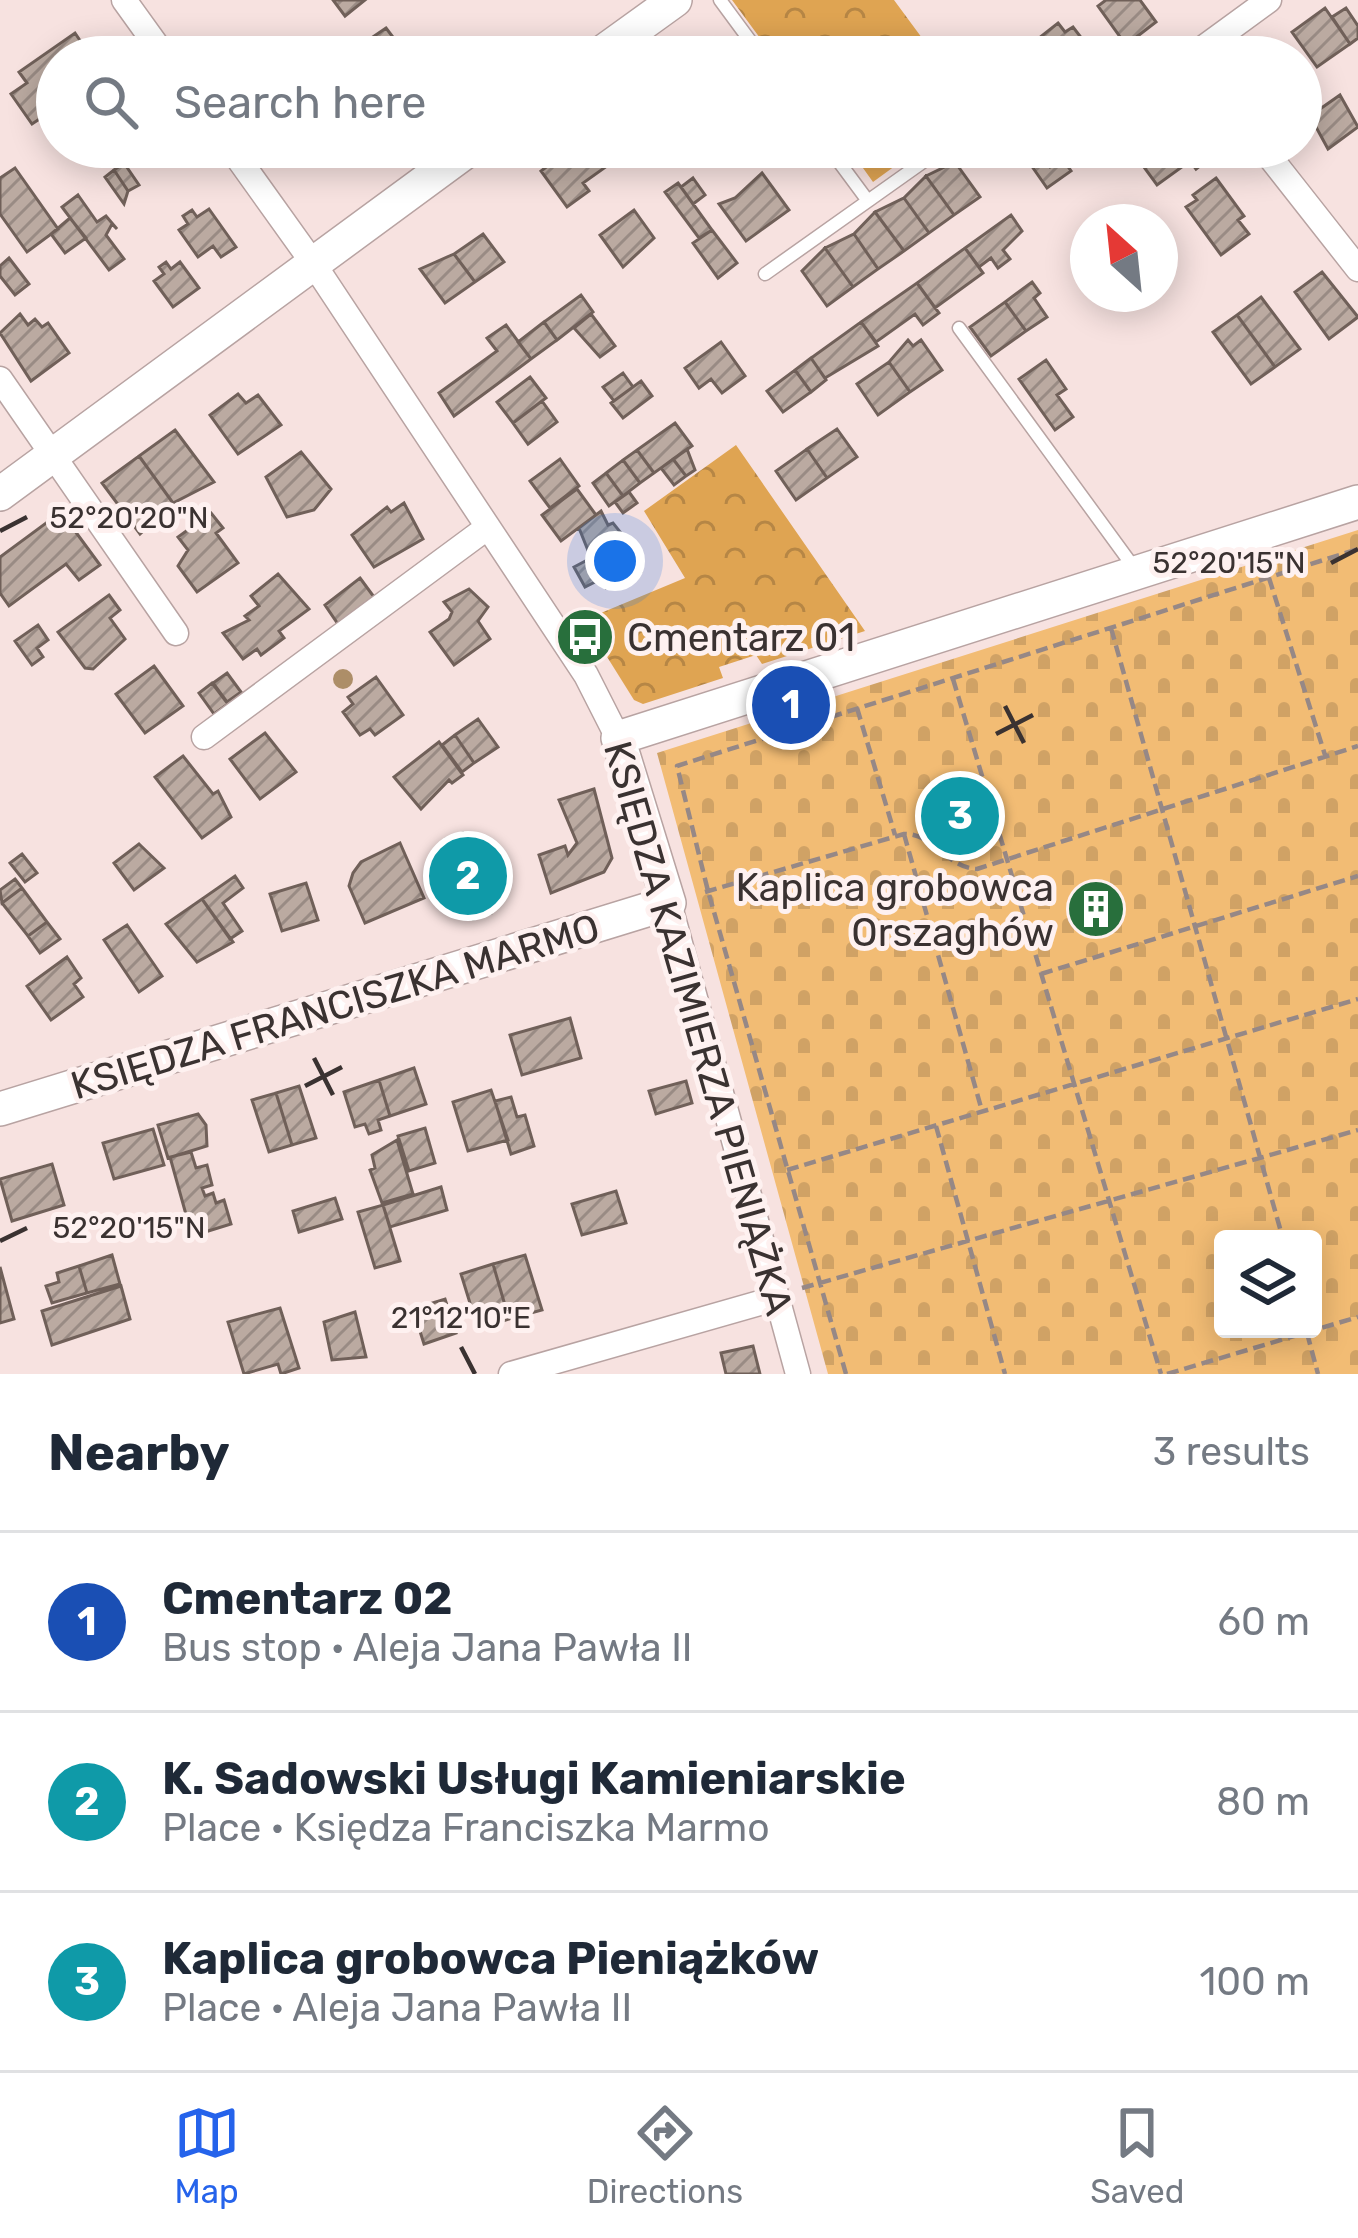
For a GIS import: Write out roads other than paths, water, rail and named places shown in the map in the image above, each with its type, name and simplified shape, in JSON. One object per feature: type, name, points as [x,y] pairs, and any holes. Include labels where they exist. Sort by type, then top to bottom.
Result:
[{"type":"street","points":[[124,0],[150,36]]},
{"type":"street","points":[[625,36],[675,0]]},
{"type":"street","points":[[1220,36],[1270,0]]},
{"type":"street","name":"KSIĘDZA KAZIMIERZA PIENIĄŻKA","points":[[245,168],[586,675],[618,738],[683,899],[787,1294],[798,1374]]},
{"type":"street","points":[[0,494],[443,168]]},
{"type":"street","points":[[1279,168],[1358,269]]},
{"type":"street","points":[[0,379],[55,455],[59,471],[176,633]]},
{"type":"street","points":[[618,738],[1358,502]]},
{"type":"street","points":[[204,737],[488,527]]},
{"type":"street","name":"KSIĘDZA FRANCISZKA MARMO","points":[[0,1109],[683,899]]},
{"type":"street","points":[[512,1374],[787,1294]]},
{"type":"lane","points":[[720,0],[747,36]]},
{"type":"lane","points":[[844,168],[868,201]]},
{"type":"lane","points":[[765,274],[914,168]]},
{"type":"lane","points":[[959,328],[1137,572]]},
{"type":"place","name":"Cmentarz 01","points":[[585,637]]},
{"type":"place","name":"Cmentarz 02","points":[[791,705]]},
{"type":"place","name":"Kaplica grobowca Pieniążków","points":[[960,816]]},
{"type":"place","name":"K. Sadowski Usługi Kamieniarskie","points":[[468,876]]},
{"type":"place","name":"Kaplica grobowca Orszaghów","points":[[1096,909]]}]
